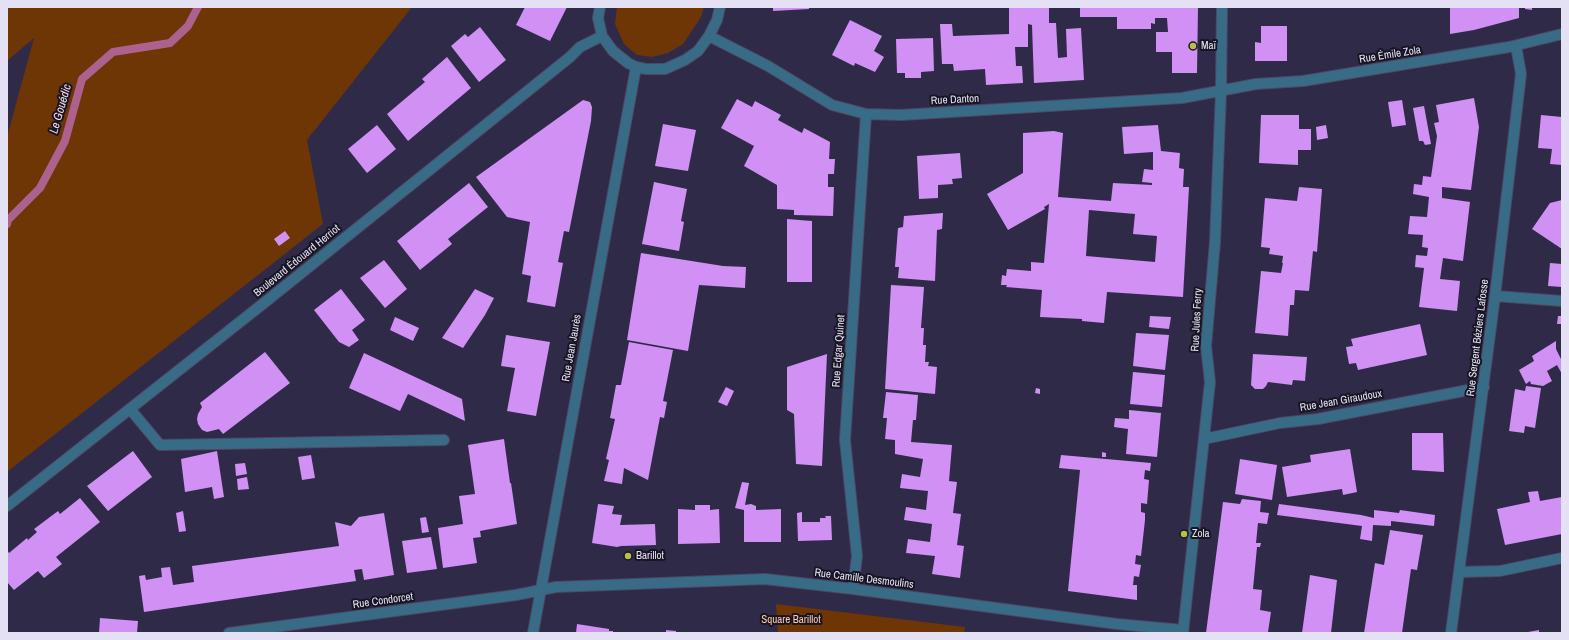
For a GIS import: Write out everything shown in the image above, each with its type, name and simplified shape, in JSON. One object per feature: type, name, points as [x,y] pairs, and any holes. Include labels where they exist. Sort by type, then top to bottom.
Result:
[{"type":"street","points":[[600,7],[598,18],[602,36],[613,52],[628,63],[636,67],[646,69],[665,69],[685,60],[698,51],[709,36],[717,20],[720,7]]},
{"type":"street","name":"Rue Jules Ferry","points":[[1183,632],[1210,382],[1206,346],[1215,242],[1221,91],[1222,7]]},
{"type":"street","name":"Rue Émile Zola","points":[[1221,91],[1256,84],[1303,81],[1516,46],[1562,34]]},
{"type":"street","name":"Boulevard Édouard Herriot","points":[[7,506],[570,57],[580,47],[602,36]]},
{"type":"street","name":"Rue Danton","points":[[709,36],[768,66],[832,105],[866,114],[901,115],[1182,98],[1221,91]]},
{"type":"street","name":"Rue Sergent Béziers Lafosse","points":[[1450,633],[1484,387],[1521,74],[1516,46]]},
{"type":"street","name":"Rue Jean Jaurès","points":[[533,633],[636,67]]},
{"type":"street","name":"Rue Edgar Quinet","points":[[853,589],[858,556],[845,440],[866,114]]},
{"type":"street","points":[[1495,296],[1562,301]]},
{"type":"street","name":"Rue Jean Giraudoux","points":[[1204,439],[1280,423],[1318,419],[1484,387]]},
{"type":"street","points":[[130,409],[160,445],[444,440]]},
{"type":"street","points":[[1459,572],[1500,571],[1562,558]]},
{"type":"street","name":"Rue Camille Desmoulins","points":[[540,590],[573,586],[765,579],[1183,632]]},
{"type":"street","name":"Rue Condorcet","points":[[229,633],[516,595],[540,590]]},
{"type":"green space","points":[[7,7],[412,7],[307,140],[323,224],[7,472],[7,137],[34,38],[7,61]]},
{"type":"green space","points":[[617,7],[704,7],[701,17],[683,44],[668,53],[652,57],[637,55],[624,44],[615,24]]},
{"type":"green space","name":"Square Barillot","points":[[776,604],[965,627],[964,633],[778,633]]},
{"type":"building","points":[[525,7],[567,7],[550,41],[516,25]]},
{"type":"building","points":[[773,7],[809,7],[809,9],[773,11]]},
{"type":"building","points":[[1009,7],[1049,7],[1049,23],[1056,23],[1058,58],[1067,57],[1066,29],[1081,28],[1084,80],[1034,83],[1032,25],[1028,24],[1028,47],[1015,47],[1016,66],[1022,66],[1023,83],[986,85],[985,69],[954,71],[953,64],[942,64],[940,24],[952,24],[953,36],[1009,34]]},
{"type":"building","points":[[1080,7],[1198,7],[1197,73],[1172,73],[1172,52],[1156,52],[1156,32],[1168,32],[1167,18],[1155,18],[1155,24],[1151,23],[1151,29],[1117,29],[1117,17],[1080,17]]},
{"type":"building","points":[[1450,7],[1519,7],[1519,18],[1474,30],[1450,34]]},
{"type":"building","points":[[1525,7],[1532,7],[1532,10],[1525,9]]},
{"type":"building","points":[[850,20],[882,36],[874,51],[884,57],[875,72],[855,63],[854,66],[832,55]]},
{"type":"building","points":[[1261,26],[1287,26],[1287,61],[1255,61],[1255,42],[1261,43]]},
{"type":"building","points":[[480,27],[506,60],[479,82],[451,46],[465,34],[468,37]]},
{"type":"building","points":[[933,38],[934,71],[921,72],[921,78],[905,78],[905,73],[897,73],[896,39]]},
{"type":"building","points":[[447,57],[471,88],[408,141],[387,114],[425,82],[422,79]]},
{"type":"building","points":[[1474,98],[1479,127],[1471,190],[1442,187],[1442,198],[1470,202],[1463,261],[1443,258],[1440,279],[1460,281],[1457,311],[1419,307],[1424,268],[1415,267],[1416,255],[1427,256],[1428,248],[1422,247],[1423,235],[1408,234],[1410,216],[1427,217],[1429,197],[1413,194],[1414,184],[1422,185],[1423,176],[1431,177],[1437,136],[1434,123],[1439,122],[1436,105]]},
{"type":"building","points":[[737,99],[752,107],[755,101],[781,115],[778,120],[802,133],[804,128],[830,142],[829,159],[835,159],[834,174],[828,174],[828,187],[834,187],[833,216],[794,215],[794,210],[777,209],[777,185],[744,166],[754,146],[721,128]]},
{"type":"building","points":[[583,100],[590,102],[592,107],[591,121],[569,232],[564,231],[558,262],[563,263],[555,307],[527,302],[531,276],[522,274],[530,222],[507,217],[476,177]]},
{"type":"building","points":[[1402,100],[1406,125],[1392,127],[1388,102]]},
{"type":"building","points":[[1424,106],[1431,144],[1425,145],[1423,141],[1419,141],[1413,108]]},
{"type":"building","points":[[1261,115],[1299,115],[1299,129],[1311,129],[1311,150],[1298,150],[1298,165],[1259,163]]},
{"type":"building","points":[[1541,115],[1562,117],[1562,165],[1550,164],[1552,149],[1538,148]]},
{"type":"building","points":[[663,124],[696,130],[688,171],[655,166]]},
{"type":"building","points":[[377,125],[396,149],[367,173],[348,149]]},
{"type":"building","points":[[1158,125],[1161,151],[1180,153],[1179,168],[1184,169],[1183,187],[1189,187],[1183,297],[1107,292],[1104,323],[1082,321],[1082,319],[1040,317],[1042,290],[1006,287],[1007,285],[1001,285],[1002,275],[1006,276],[1007,269],[1031,271],[1031,262],[1044,263],[1049,204],[1044,207],[1045,209],[1008,230],[987,194],[1023,173],[1023,133],[1054,131],[1063,133],[1058,197],[1111,201],[1113,183],[1152,185],[1152,183],[1142,182],[1144,169],[1153,170],[1153,152],[1124,154],[1122,127]],"holes":[[[1089,210],[1135,214],[1133,234],[1157,236],[1155,262],[1086,256]]]},
{"type":"building","points":[[1326,125],[1328,138],[1317,140],[1316,127]]},
{"type":"building","points":[[960,153],[962,178],[952,179],[953,184],[938,185],[938,198],[919,199],[917,156]]},
{"type":"building","points":[[654,182],[687,189],[681,221],[684,222],[679,251],[642,244]]},
{"type":"building","points":[[469,183],[488,207],[448,239],[452,244],[420,270],[397,241]]},
{"type":"building","points":[[1299,187],[1322,189],[1317,252],[1313,251],[1309,291],[1295,290],[1294,305],[1290,305],[1288,336],[1255,333],[1261,271],[1281,273],[1283,263],[1283,256],[1269,254],[1270,248],[1261,247],[1265,198],[1297,201]]},
{"type":"building","points":[[1562,200],[1562,249],[1532,229],[1550,203]]},
{"type":"building","points":[[943,213],[942,229],[937,230],[935,281],[898,278],[899,267],[895,267],[898,228],[903,227],[904,216]]},
{"type":"building","points":[[787,219],[812,221],[812,282],[787,282]]},
{"type":"building","points":[[285,231],[290,238],[279,246],[274,239]]},
{"type":"building","points":[[641,253],[723,266],[746,267],[745,288],[699,285],[688,351],[627,340]]},
{"type":"building","points":[[384,260],[407,289],[385,308],[360,278]]},
{"type":"building","points":[[1550,263],[1562,264],[1562,287],[1548,286]]},
{"type":"building","points":[[891,285],[924,287],[921,328],[924,328],[923,345],[926,345],[925,362],[929,362],[928,366],[937,367],[935,394],[885,389]]},
{"type":"building","points":[[341,289],[365,320],[352,330],[359,340],[349,347],[339,342],[314,310]]},
{"type":"building","points":[[475,289],[494,298],[485,315],[463,348],[442,338]]},
{"type":"building","points":[[1150,316],[1171,317],[1169,329],[1149,327]]},
{"type":"building","points":[[1558,316],[1562,316],[1562,324],[1557,324]]},
{"type":"building","points":[[395,317],[419,328],[413,341],[390,330]]},
{"type":"building","points":[[1420,324],[1427,355],[1358,370],[1356,363],[1349,364],[1346,347],[1353,346],[1351,339]]},
{"type":"building","points":[[1136,333],[1169,335],[1165,370],[1133,366]]},
{"type":"building","points":[[506,335],[550,342],[536,416],[507,411],[515,368],[501,366]]},
{"type":"building","points":[[1556,341],[1556,349],[1562,361],[1562,374],[1557,365],[1547,371],[1552,381],[1543,386],[1531,384],[1530,381],[1526,384],[1519,370],[1534,361],[1532,356]]},
{"type":"building","points":[[629,342],[673,350],[663,401],[667,402],[664,418],[660,417],[648,480],[624,468],[622,484],[604,481],[609,460],[606,459],[615,419],[610,418],[616,385],[621,385]]},
{"type":"building","points":[[265,352],[290,383],[223,434],[219,429],[207,432],[202,430],[197,419],[202,407],[200,403]]},
{"type":"building","points":[[364,353],[462,399],[465,421],[408,394],[400,411],[349,388]]},
{"type":"building","points":[[827,354],[822,466],[796,464],[794,414],[787,410],[787,367]]},
{"type":"building","points":[[1253,354],[1307,357],[1305,381],[1293,380],[1292,385],[1268,382],[1263,389],[1255,389],[1251,385]]},
{"type":"building","points":[[1133,372],[1165,375],[1162,407],[1130,404]]},
{"type":"building","points":[[1526,386],[1541,388],[1535,428],[1525,426],[1524,433],[1509,431],[1515,389],[1525,391]]},
{"type":"building","points":[[726,387],[734,391],[727,406],[718,402]]},
{"type":"building","points":[[1036,388],[1040,389],[1040,394],[1035,393]]},
{"type":"building","points":[[886,392],[918,395],[916,420],[913,420],[911,442],[952,445],[949,481],[957,482],[953,513],[961,514],[957,545],[964,546],[960,578],[932,574],[935,556],[906,553],[908,539],[930,542],[932,524],[904,520],[906,507],[926,510],[928,491],[900,488],[902,474],[920,477],[923,459],[895,454],[895,440],[885,439],[887,418],[883,418]]},
{"type":"building","points":[[1129,410],[1161,413],[1157,457],[1126,454],[1128,429],[1114,427],[1115,418],[1129,419]]},
{"type":"building","points":[[1412,433],[1443,433],[1444,472],[1412,470]]},
{"type":"building","points":[[504,439],[517,524],[480,531],[481,537],[473,538],[477,563],[443,568],[438,528],[463,524],[459,496],[475,494],[468,445]]},
{"type":"building","points":[[1350,449],[1357,492],[1343,495],[1342,489],[1287,497],[1282,467],[1311,462],[1310,455]]},
{"type":"building","points":[[133,451],[152,477],[108,511],[87,486]]},
{"type":"building","points":[[217,451],[224,497],[214,499],[212,487],[185,492],[181,459]]},
{"type":"building","points":[[1102,452],[1106,453],[1106,457],[1102,457]]},
{"type":"building","points":[[311,455],[315,478],[302,480],[298,457]]},
{"type":"building","points":[[1061,455],[1151,463],[1150,471],[1145,470],[1144,479],[1149,480],[1147,504],[1141,503],[1141,512],[1145,513],[1145,520],[1141,556],[1136,555],[1135,564],[1141,565],[1139,577],[1134,576],[1133,585],[1137,585],[1137,600],[1068,591],[1080,470],[1059,468]]},
{"type":"building","points":[[1240,459],[1277,465],[1272,500],[1235,494]]},
{"type":"building","points":[[245,463],[247,474],[236,476],[235,464]]},
{"type":"building","points":[[247,477],[249,489],[238,490],[237,479]]},
{"type":"building","points":[[742,482],[749,483],[745,505],[751,504],[756,506],[756,510],[781,509],[781,542],[744,542],[744,510],[735,508]]},
{"type":"building","points":[[1538,491],[1540,501],[1562,497],[1562,534],[1505,545],[1497,509],[1530,502],[1528,492]]},
{"type":"building","points":[[80,498],[100,522],[56,557],[62,564],[44,578],[38,571],[14,590],[7,582],[7,550],[9,553],[27,538],[28,540],[37,532],[34,529],[58,511],[60,514]]},
{"type":"building","points":[[1242,499],[1261,501],[1260,512],[1269,513],[1267,524],[1258,523],[1256,543],[1261,543],[1260,547],[1257,547],[1253,589],[1262,590],[1260,610],[1271,612],[1268,632],[1271,633],[1206,633],[1223,502],[1240,504]]},
{"type":"building","points":[[598,504],[614,506],[612,514],[622,515],[620,525],[655,524],[656,545],[617,547],[592,543]]},
{"type":"building","points":[[1279,504],[1374,518],[1374,510],[1399,513],[1400,510],[1435,515],[1434,526],[1391,521],[1391,526],[1373,525],[1372,541],[1360,539],[1362,526],[1277,515]]},
{"type":"building","points":[[695,505],[710,505],[710,510],[719,509],[720,543],[678,544],[678,509],[695,510]]},
{"type":"building","points":[[183,511],[186,531],[179,532],[176,513]]},
{"type":"building","points":[[802,512],[802,522],[820,522],[820,518],[831,516],[832,540],[798,541],[797,513]]},
{"type":"building","points":[[384,513],[394,575],[364,580],[362,569],[354,570],[356,581],[144,612],[139,576],[145,575],[146,580],[162,577],[161,568],[170,567],[173,585],[194,582],[192,566],[339,546],[335,522],[351,526],[359,517]]},
{"type":"building","points":[[426,517],[429,532],[422,533],[420,518]]},
{"type":"building","points":[[1390,530],[1423,535],[1417,570],[1411,569],[1402,633],[1364,633],[1375,563],[1384,565]]},
{"type":"building","points":[[431,537],[437,569],[407,573],[402,541]]},
{"type":"building","points":[[1310,575],[1337,580],[1331,633],[1302,633]]},
{"type":"building","points":[[100,618],[138,621],[137,633],[99,633]]},
{"type":"building","points":[[577,624],[609,629],[609,631],[613,631],[613,633],[576,633]]},
{"type":"building","points":[[666,630],[676,631],[676,633],[666,633]]},
{"type":"building","points":[[1539,630],[1539,633],[1528,633],[1528,632]]},
{"type":"waterway","name":"Le Gouédic","points":[[7,224],[8,220],[40,188],[65,141],[82,79],[113,52],[170,43],[188,26],[198,7]]},
{"type":"place","name":"Maï","points":[[1193,46]]},
{"type":"place","name":"Zola","points":[[1184,534]]},
{"type":"place","name":"Barillot","points":[[628,556]]}]
